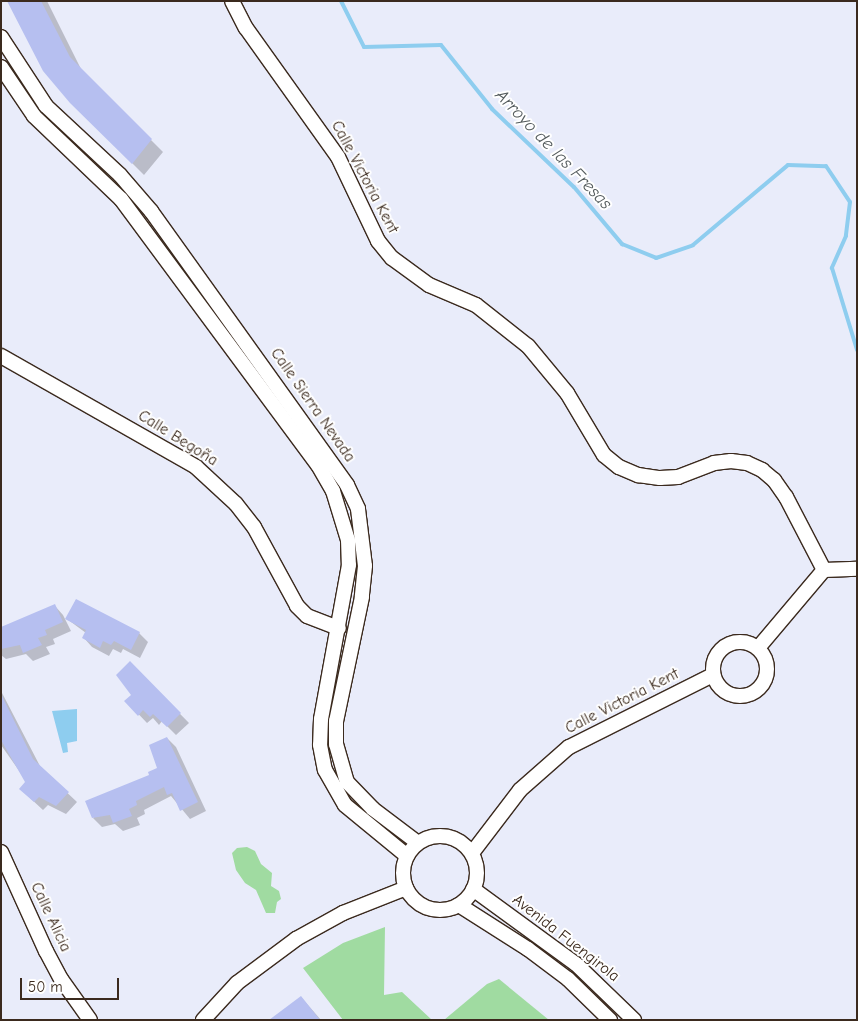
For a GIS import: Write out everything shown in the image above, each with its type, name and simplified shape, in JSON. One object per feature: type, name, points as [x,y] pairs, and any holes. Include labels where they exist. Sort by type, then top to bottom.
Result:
[{"type":"street","name":"Calle Victoria Kent","points":[[232,1],[246,28],[338,157],[378,241],[392,258],[429,285],[476,305],[528,346],[567,393],[604,455],[619,467],[638,475],[660,478],[678,477],[714,463],[731,461],[747,463],[762,470],[774,480],[786,497],[824,570]]},
{"type":"street","name":"Calle Sierra Nevada","points":[[1,37],[46,106],[120,175],[151,212],[347,484],[358,509],[365,566],[362,597],[336,721],[337,751],[347,782],[358,795],[418,843]]},
{"type":"street","name":"Calle Sierra Nevada","points":[[1,67],[34,116],[120,199],[318,465],[333,491],[348,540],[349,573],[321,719],[320,745],[325,770],[345,805],[407,856]]},
{"type":"street","name":"Calle Begoña","points":[[1,356],[196,467],[236,504],[254,527],[297,606],[307,616],[339,628]]},
{"type":"street","points":[[758,648],[824,570],[857,569]]},
{"type":"street","points":[[743,641],[758,648],[767,661],[767,677],[751,694],[728,693],[713,675],[715,658],[726,645],[743,641]]},
{"type":"street","name":"Calle Victoria Kent","points":[[472,853],[520,790],[569,747],[713,675]]},
{"type":"street","points":[[433,836],[451,837],[462,842],[472,853],[477,868],[473,889],[459,905],[432,909],[417,902],[406,888],[404,865],[407,856],[418,843],[433,836]]},
{"type":"street","name":"Calle Alicia","points":[[1,852],[46,951],[61,979],[90,1020]]},
{"type":"street","points":[[203,1020],[237,983],[296,939],[343,913],[406,888]]},
{"type":"street","name":"Avenida Fuengirola","points":[[473,889],[576,964],[634,1020]]},
{"type":"street","name":"Avenida Fuengirola","points":[[459,905],[528,949],[568,979],[610,1020]]},
{"type":"green space","points":[[247,847],[255,851],[261,864],[272,873],[271,886],[279,891],[281,899],[277,902],[275,913],[266,913],[256,890],[245,883],[236,870],[232,853],[237,848]]},
{"type":"green space","points":[[385,927],[384,995],[402,992],[432,1020],[343,1020],[303,968],[343,943]]},
{"type":"green space","points":[[499,979],[549,1020],[444,1020],[487,984]]},
{"type":"water","points":[[77,709],[77,741],[67,743],[68,752],[63,753],[52,711]]},
{"type":"building","points":[[7,1],[41,1],[70,57],[152,139],[132,164],[70,103],[43,71]]},
{"type":"building","points":[[76,599],[140,632],[131,650],[114,641],[111,645],[103,641],[100,648],[82,638],[86,630],[65,619]]},
{"type":"building","points":[[55,604],[63,622],[45,630],[47,635],[38,638],[42,645],[23,653],[20,645],[1,649],[1,627]]},
{"type":"building","points":[[130,661],[181,713],[167,727],[153,714],[150,717],[143,710],[138,716],[124,701],[131,695],[116,675]]},
{"type":"building","points":[[1,694],[33,759],[69,792],[56,806],[39,797],[34,802],[19,789],[25,782],[1,740]]},
{"type":"building","points":[[167,737],[198,802],[180,811],[172,793],[167,795],[164,787],[136,801],[137,805],[129,809],[132,816],[113,823],[110,815],[92,818],[85,801],[149,775],[148,772],[157,768],[149,745]]},
{"type":"building","points":[[301,996],[320,1020],[269,1020]]},
{"type":"waterway","name":"Arroyo de las Fresas","points":[[341,1],[364,47],[441,45],[492,109],[574,187],[622,244],[656,258],[693,245],[788,165],[826,166],[850,202],[846,236],[832,268],[857,350]]}]
